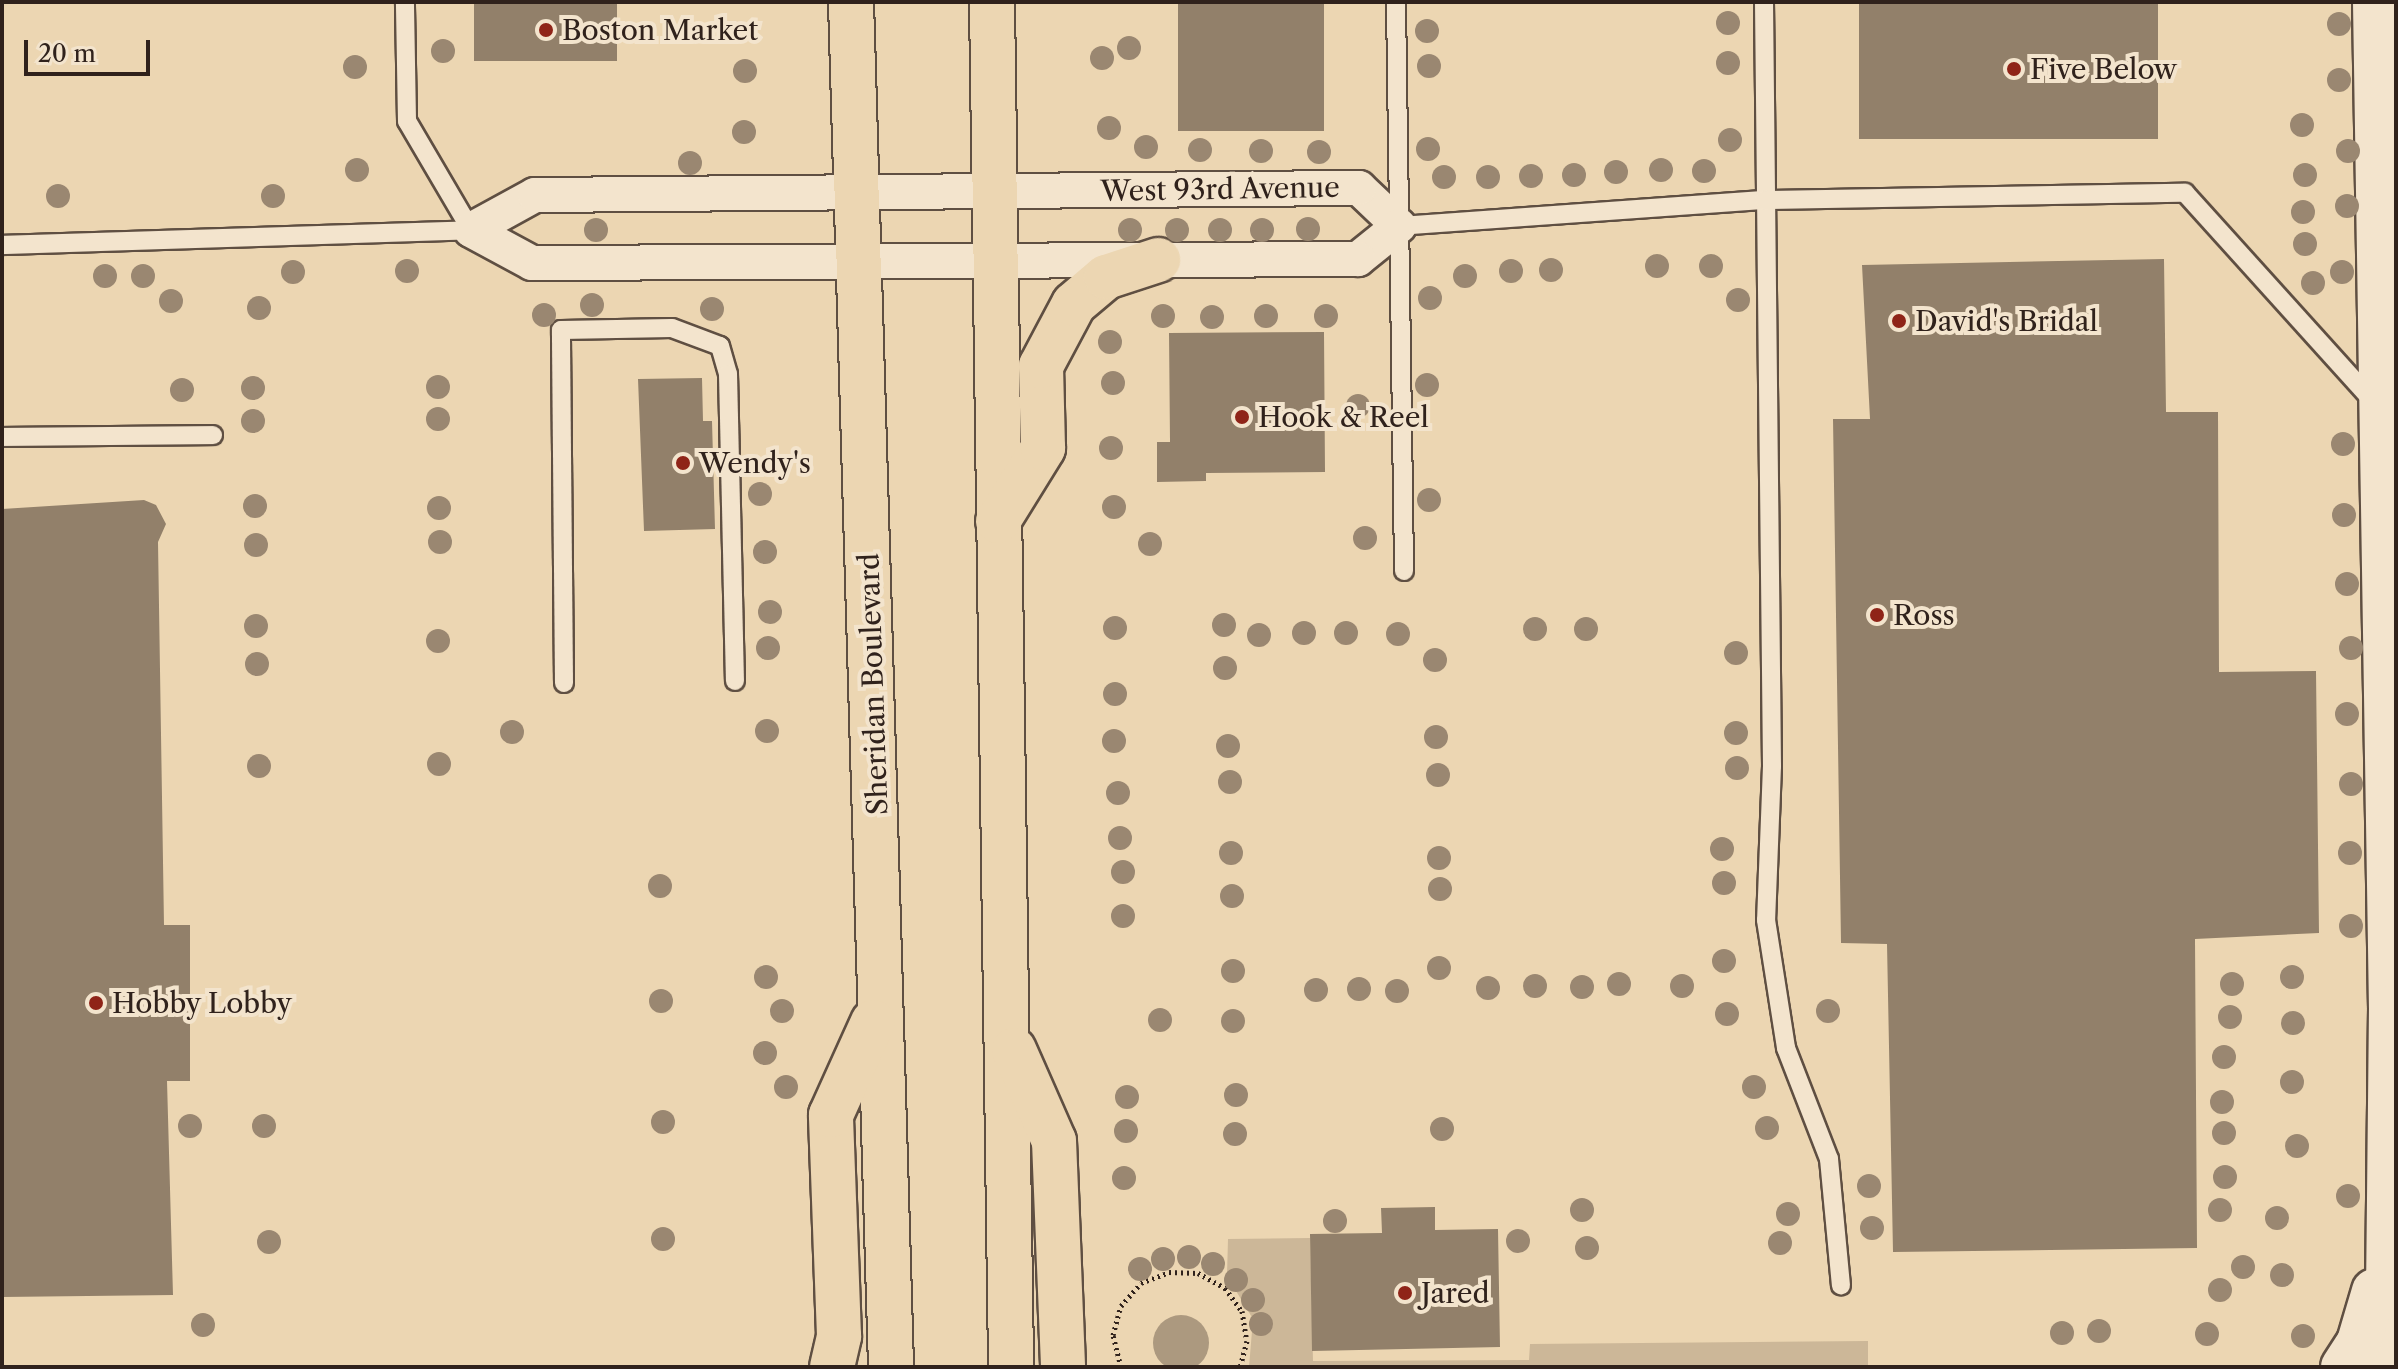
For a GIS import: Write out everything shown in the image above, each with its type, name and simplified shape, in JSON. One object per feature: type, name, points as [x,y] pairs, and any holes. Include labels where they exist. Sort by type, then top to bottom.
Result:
[{"type":"main road","name":"Sheridan Boulevard","points":[[851,2],[861,262],[878,1013],[891,1367]]},
{"type":"main road","points":[[992,2],[1011,1367]]},
{"type":"main road","points":[[998,521],[1043,448],[1041,366],[1074,304],[1106,277],[1158,260]]},
{"type":"main road","points":[[832,1367],[839,1336],[831,1115],[878,1013]]},
{"type":"main road","points":[[1007,1033],[1054,1141],[1063,1367]]},
{"type":"street","points":[[2375,2],[2386,330],[2377,405],[2387,454],[2391,1008],[2387,1367]]},
{"type":"street","name":"West 93rd Avenue","points":[[471,230],[535,195],[1359,188],[1399,226]]},
{"type":"street","points":[[471,230],[532,263],[861,262],[1358,259],[1399,226]]},
{"type":"street","points":[[2343,1367],[2359,1342],[2388,1246]]},
{"type":"lane","points":[[2,245],[471,230],[407,121],[405,2]]},
{"type":"lane","points":[[1396,2],[1404,571]]},
{"type":"lane","points":[[1764,2],[1772,766],[1766,920],[1786,1048],[1829,1159],[1841,1285]]},
{"type":"lane","points":[[1399,226],[1764,200],[2185,193],[2377,405]]},
{"type":"lane","points":[[564,683],[561,330],[672,328],[720,346],[728,374],[735,681]]},
{"type":"lane","points":[[2,437],[213,435]]},
{"type":"path","points":[[1121,1367],[1113,1335],[1121,1306],[1141,1283],[1169,1272],[1198,1273],[1225,1288],[1242,1311],[1247,1341],[1240,1367]]},
{"type":"shaded area","points":[[1310,1238],[1313,1361],[1529,1360],[1530,1344],[1868,1341],[1868,1367],[1249,1367],[1253,1319],[1227,1276],[1228,1239]]},
{"type":"shaded area","points":[[1181,1315],[1201,1323],[1209,1343],[1201,1363],[1181,1371],[1161,1363],[1153,1343],[1161,1323]]},
{"type":"building","name":"Boston Market","points":[[474,2],[617,2],[617,61],[474,61]]},
{"type":"building","points":[[1178,2],[1324,2],[1324,131],[1178,131]]},
{"type":"building","points":[[1859,2],[2158,2],[2158,139],[1859,139]]},
{"type":"building","points":[[2164,259],[2166,412],[2218,412],[2219,672],[2316,671],[2319,933],[2195,939],[2197,1248],[1893,1252],[1887,944],[1841,943],[1833,419],[1870,419],[1862,265]]},
{"type":"building","name":"Hook & Reel","points":[[1324,332],[1325,472],[1206,473],[1206,481],[1157,482],[1157,442],[1170,442],[1169,333]]},
{"type":"building","name":"Wendy's","points":[[702,378],[703,421],[712,421],[715,529],[644,531],[638,379]]},
{"type":"building","name":"Hobby Lobby","points":[[144,500],[156,505],[166,524],[158,542],[164,925],[190,925],[190,1081],[167,1081],[173,1295],[2,1297],[2,509]]},
{"type":"building","name":"Jared","points":[[1435,1207],[1435,1230],[1498,1229],[1500,1347],[1312,1351],[1310,1234],[1382,1233],[1381,1208]]},
{"type":"place","name":"Boston Market","points":[[546,30]]},
{"type":"place","name":"Five Below","points":[[2014,69]]},
{"type":"place","name":"David's Bridal","points":[[1899,321]]},
{"type":"place","name":"Hook & Reel","points":[[1242,417]]},
{"type":"place","name":"Wendy's","points":[[683,463]]},
{"type":"place","name":"Ross","points":[[1877,615]]},
{"type":"place","name":"Hobby Lobby","points":[[96,1003]]},
{"type":"place","name":"Jared","points":[[1405,1293]]}]
